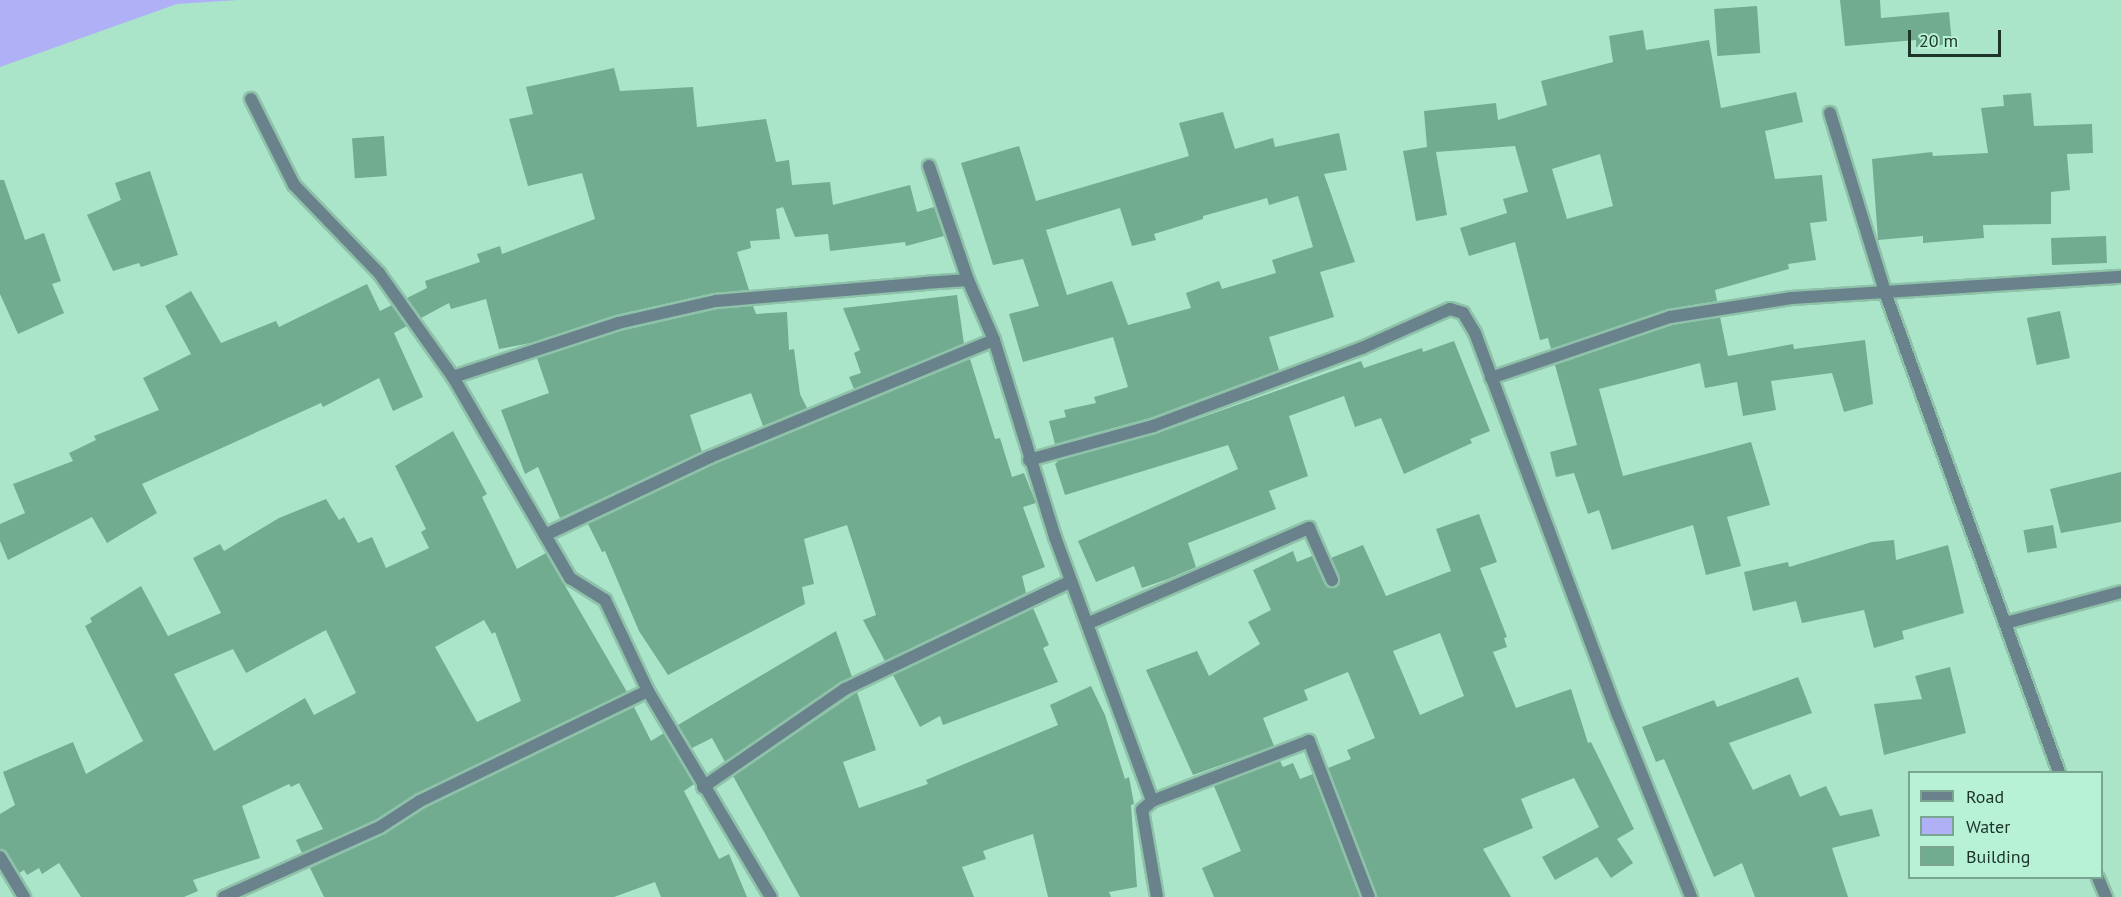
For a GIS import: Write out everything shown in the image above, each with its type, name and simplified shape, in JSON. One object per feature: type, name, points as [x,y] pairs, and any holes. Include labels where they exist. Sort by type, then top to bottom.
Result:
[{"type":"street","points":[[251,99],[294,185],[379,273],[453,377],[570,578],[605,600],[648,691],[703,787],[771,897]]},
{"type":"street","points":[[1830,113],[1886,295],[2059,771]]},
{"type":"street","points":[[929,166],[968,280],[994,340],[1029,460],[1152,801]]},
{"type":"street","points":[[1491,378],[1670,318],[1792,298],[1886,295],[2121,278]]},
{"type":"street","points":[[453,377],[607,326],[716,301],[968,280]]},
{"type":"street","points":[[1029,460],[1153,426],[1362,348],[1450,309],[1463,313],[1491,378],[1691,897]]},
{"type":"street","points":[[545,535],[732,448],[994,340]]},
{"type":"street","points":[[1089,622],[1309,528],[1332,580]]},
{"type":"street","points":[[703,787],[845,689],[1071,580]]},
{"type":"street","points":[[2006,623],[2121,592]]},
{"type":"street","points":[[224,897],[380,827],[420,801],[648,691]]},
{"type":"street","points":[[1157,897],[1142,810],[1152,801],[1308,741],[1369,897]]},
{"type":"street","points":[[0,857],[24,897]]},
{"type":"street","points":[[2098,879],[2106,897]]},
{"type":"water","points":[[0,0],[238,0],[177,4],[0,67]]},
{"type":"building","points":[[1840,0],[1880,0],[1881,18],[1949,12],[1952,44],[1916,47],[1916,40],[1845,46]]},
{"type":"building","points":[[1757,6],[1760,53],[1717,56],[1714,9]]},
{"type":"building","points":[[1643,30],[1646,50],[1709,40],[1721,108],[1796,92],[1803,122],[1765,131],[1775,179],[1822,175],[1827,221],[1810,223],[1816,260],[1788,264],[1789,269],[1715,290],[1717,301],[1668,309],[1551,349],[1548,338],[1540,340],[1515,242],[1469,256],[1460,228],[1507,213],[1503,199],[1528,192],[1515,146],[1436,152],[1447,215],[1416,221],[1403,151],[1427,147],[1424,111],[1496,103],[1498,120],[1547,105],[1541,81],[1613,62],[1609,36]],"holes":[[[1600,154],[1613,206],[1567,219],[1552,169]]]},
{"type":"building","points":[[614,68],[620,91],[693,87],[697,127],[766,119],[776,162],[789,160],[792,185],[830,182],[833,205],[910,185],[917,212],[934,207],[944,236],[906,246],[905,242],[830,251],[828,234],[795,237],[783,207],[776,209],[780,239],[750,241],[751,248],[737,252],[749,290],[714,293],[616,315],[531,343],[499,349],[486,299],[451,309],[449,303],[421,318],[407,298],[427,288],[425,281],[480,262],[477,254],[500,246],[502,254],[595,219],[582,173],[528,186],[509,119],[533,114],[526,87]]},
{"type":"building","points":[[2031,93],[2034,126],[2092,124],[2093,153],[2067,154],[2070,190],[2051,192],[2051,224],[1983,225],[1984,238],[1923,243],[1923,236],[1878,240],[1872,159],[1932,152],[1933,156],[1988,153],[1981,108],[2004,106],[2003,95]]},
{"type":"building","points":[[1223,112],[1235,149],[1273,138],[1275,147],[1339,133],[1347,170],[1324,174],[1355,262],[1320,272],[1334,317],[1269,337],[1279,370],[1150,418],[1055,444],[1049,421],[1066,417],[1064,410],[1096,403],[1094,397],[1128,387],[1113,337],[1023,362],[1009,314],[1039,306],[1023,259],[993,265],[961,163],[1019,146],[1036,201],[1189,156],[1179,123]],"holes":[[[1298,196],[1313,247],[1272,260],[1276,273],[1222,289],[1219,281],[1186,293],[1191,308],[1128,325],[1112,281],[1067,295],[1046,230],[1120,208],[1132,246],[1156,240],[1154,234],[1203,219],[1203,216],[1267,198],[1269,205]]]},
{"type":"building","points":[[384,136],[387,176],[355,178],[352,138]]},
{"type":"building","points":[[150,171],[178,255],[141,267],[139,263],[113,271],[87,215],[121,200],[115,183]]},
{"type":"building","points":[[0,180],[4,180],[25,240],[44,233],[61,281],[52,284],[64,313],[18,334],[0,294]]},
{"type":"building","points":[[2106,236],[2107,263],[2052,265],[2051,238]]},
{"type":"building","points":[[367,284],[380,311],[392,305],[407,326],[394,333],[423,397],[393,411],[379,378],[323,407],[321,403],[142,484],[157,513],[107,543],[92,517],[8,560],[0,541],[0,524],[25,513],[13,484],[73,461],[69,453],[96,440],[94,436],[159,410],[143,378],[191,354],[165,306],[191,291],[221,343],[276,321],[279,327]]},
{"type":"building","points":[[957,295],[964,344],[854,389],[849,377],[861,373],[854,353],[860,350],[843,308]]},
{"type":"building","points":[[753,306],[756,314],[787,312],[789,350],[794,349],[800,394],[807,408],[763,426],[751,393],[690,415],[702,452],[560,518],[538,467],[525,474],[501,410],[549,393],[537,358],[620,331],[717,309]]},
{"type":"building","points":[[2060,311],[2070,358],[2037,365],[2027,318]]},
{"type":"building","points":[[1720,317],[1728,356],[1793,344],[1794,349],[1865,340],[1873,404],[1844,412],[1832,373],[1771,381],[1776,410],[1743,416],[1737,382],[1705,388],[1700,363],[1599,389],[1623,476],[1751,442],[1770,505],[1727,517],[1741,566],[1706,575],[1693,525],[1612,550],[1599,510],[1588,514],[1574,473],[1556,477],[1550,452],[1577,445],[1555,365],[1672,325]]},
{"type":"building","points":[[1454,341],[1490,431],[1470,439],[1472,443],[1404,474],[1381,418],[1355,427],[1344,396],[1289,416],[1308,476],[1269,491],[1276,509],[1188,543],[1196,567],[1168,579],[1142,588],[1134,566],[1096,582],[1078,541],[1238,469],[1228,445],[1065,495],[1055,464],[1059,460],[1155,434],[1361,361],[1364,368],[1422,348],[1423,352]]},
{"type":"building","points":[[970,359],[995,439],[1000,438],[1012,477],[1024,473],[1036,503],[1023,507],[1045,567],[1022,576],[1026,593],[885,661],[863,620],[876,615],[847,525],[804,539],[814,584],[802,587],[805,604],[668,675],[639,631],[605,551],[602,552],[588,524],[707,467]]},
{"type":"building","points":[[453,431],[487,494],[482,497],[517,569],[546,553],[627,692],[416,794],[376,820],[302,853],[296,840],[323,829],[299,783],[291,787],[289,784],[242,806],[260,858],[193,880],[198,891],[184,897],[81,897],[59,863],[42,874],[39,868],[27,875],[24,870],[19,873],[7,853],[0,849],[0,814],[15,805],[3,772],[73,742],[86,774],[143,741],[85,626],[92,622],[90,618],[141,586],[168,636],[221,613],[193,558],[220,544],[224,551],[279,518],[326,499],[339,520],[344,517],[358,543],[372,537],[386,568],[429,548],[421,532],[426,529],[395,466]],"holes":[[[484,620],[492,634],[495,632],[521,701],[477,722],[435,647]],[[326,630],[356,693],[314,715],[305,698],[214,751],[174,674],[233,649],[246,673]]]},
{"type":"building","points":[[2121,472],[2121,522],[2061,533],[2050,489]]},
{"type":"building","points":[[1479,514],[1497,562],[1480,568],[1507,637],[1504,638],[1507,647],[1493,652],[1516,708],[1571,689],[1588,743],[1591,742],[1634,829],[1617,839],[1633,863],[1611,878],[1597,857],[1555,880],[1542,857],[1599,827],[1574,778],[1521,799],[1533,828],[1483,849],[1511,897],[1377,897],[1328,768],[1351,759],[1347,750],[1375,738],[1348,672],[1304,690],[1308,700],[1263,718],[1274,746],[1193,775],[1146,670],[1197,651],[1209,676],[1260,644],[1248,622],[1271,610],[1253,570],[1293,551],[1297,562],[1312,556],[1325,584],[1335,588],[1340,580],[1331,558],[1363,545],[1386,596],[1451,571],[1436,529]],"holes":[[[1440,633],[1464,696],[1420,715],[1393,651]]]},
{"type":"building","points":[[2053,525],[2057,548],[2027,553],[2023,530]]},
{"type":"building","points":[[1894,540],[1896,560],[1948,545],[1964,613],[1902,631],[1904,639],[1874,648],[1864,610],[1802,623],[1796,601],[1753,611],[1744,572],[1788,562],[1789,567],[1872,542]]},
{"type":"building","points":[[1033,608],[1049,645],[1043,648],[1058,682],[943,725],[940,716],[920,727],[893,675]]},
{"type":"building","points":[[836,631],[852,677],[725,762],[712,738],[692,748],[678,725]]},
{"type":"building","points":[[1950,667],[1966,733],[1884,755],[1874,704],[1922,699],[1915,676]]},
{"type":"building","points":[[1798,677],[1812,713],[1729,743],[1753,790],[1790,774],[1800,797],[1826,786],[1840,816],[1872,809],[1880,836],[1832,848],[1848,897],[1755,897],[1742,863],[1714,877],[1664,759],[1656,762],[1642,727],[1714,700],[1717,707]]},
{"type":"building","points":[[1091,686],[1105,715],[1125,779],[1129,777],[1134,804],[1131,805],[1137,887],[1109,892],[1111,897],[1048,897],[1033,834],[983,851],[986,859],[962,867],[974,897],[800,897],[733,776],[857,692],[876,750],[843,762],[859,808],[928,784],[926,780],[1058,725],[1050,705]]},
{"type":"building","points":[[634,707],[651,741],[664,733],[694,784],[684,791],[719,859],[729,854],[747,897],[661,897],[655,882],[614,897],[324,897],[310,868],[384,834],[424,808]]},
{"type":"building","points":[[1280,761],[1283,767],[1293,763],[1300,779],[1313,774],[1360,897],[1214,897],[1202,868],[1241,851],[1214,786]]}]
